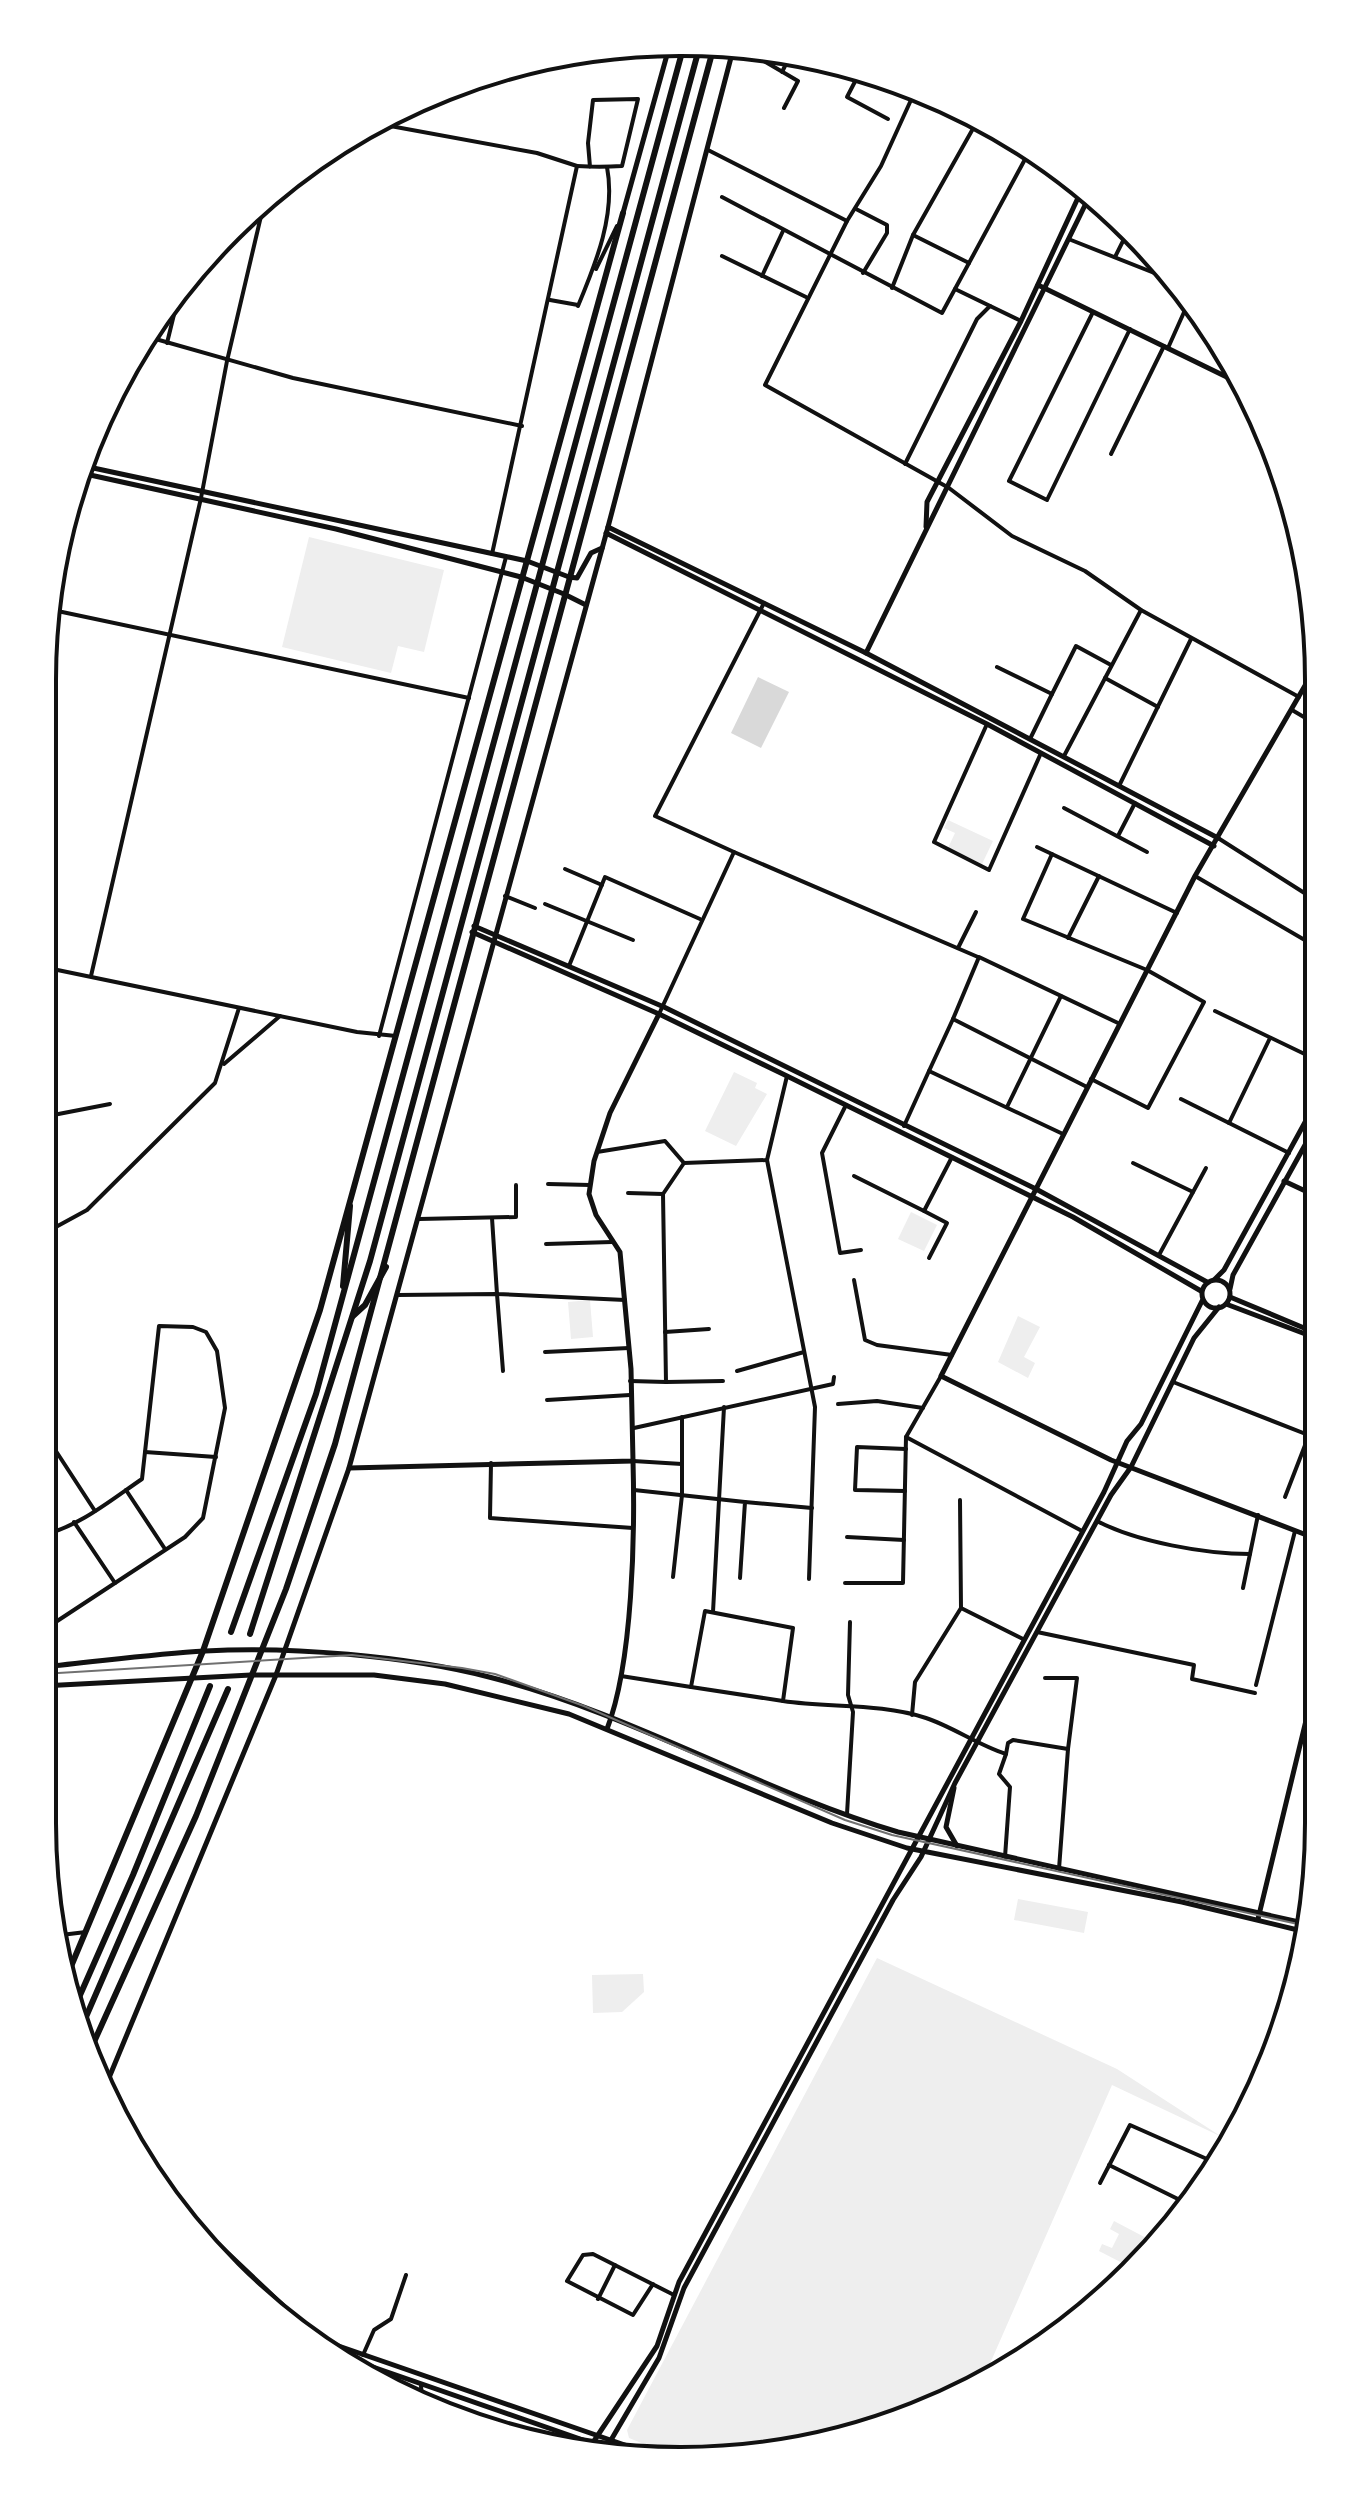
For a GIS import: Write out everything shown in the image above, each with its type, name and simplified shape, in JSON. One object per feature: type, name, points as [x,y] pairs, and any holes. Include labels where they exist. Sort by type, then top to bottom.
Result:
[{"type":"main road","points":[[231,1632],[316,1394],[681,56]]},
{"type":"main road","points":[[250,1634],[371,1256],[697,56]]},
{"type":"main road","points":[[95,2039],[196,1816],[262,1649],[335,1444],[386,1267],[472,929],[711,57]]},
{"type":"main road","points":[[72,1964],[203,1651],[261,1490],[350,1206],[623,213]]},
{"type":"main road","points":[[343,1294],[350,1206]]},
{"type":"main road","points":[[352,1316],[365,1305],[386,1267]]},
{"type":"main road","points":[[80,1995],[210,1686]]},
{"type":"main road","points":[[87,2015],[228,1689]]},
{"type":"street","points":[[578,306],[623,213],[667,56]]},
{"type":"street","points":[[110,2075],[286,1650],[349,1468],[734,58]]},
{"type":"street","points":[[763,61],[798,81],[784,108]]},
{"type":"street","points":[[782,72],[785,65]]},
{"type":"street","points":[[854,81],[844,95],[888,119]]},
{"type":"street","points":[[392,126],[537,153],[577,166],[590,167],[622,166],[638,99],[593,100],[588,143],[590,167]]},
{"type":"street","points":[[911,101],[881,166],[806,297],[765,385],[949,488],[1012,536],[1085,571],[1141,610],[1299,697]]},
{"type":"street","points":[[892,288],[913,235],[973,129]]},
{"type":"street","points":[[708,150],[847,221]]},
{"type":"street","points":[[722,197],[942,313],[1025,160]]},
{"type":"street","points":[[492,555],[577,166]]},
{"type":"street","points":[[578,306],[594,269],[612,194],[607,167]]},
{"type":"street","points":[[926,528],[927,502],[1021,321],[1078,199]]},
{"type":"street","points":[[866,653],[1086,206]]},
{"type":"street","points":[[856,209],[887,225],[887,233],[863,273]]},
{"type":"street","points":[[91,976],[202,495],[227,361],[260,219]]},
{"type":"street","points":[[762,276],[783,231]]},
{"type":"street","points":[[913,235],[969,263]]},
{"type":"street","points":[[1071,240],[1153,272]]},
{"type":"street","points":[[1115,257],[1123,240]]},
{"type":"street","points":[[722,256],[806,297]]},
{"type":"street","points":[[1038,285],[1226,376]]},
{"type":"street","points":[[954,289],[1021,321]]},
{"type":"street","points":[[550,300],[578,306]]},
{"type":"street","points":[[905,464],[977,319],[990,306]]},
{"type":"street","points":[[1111,454],[1184,311]]},
{"type":"street","points":[[1093,312],[1009,481],[1047,500],[1130,329]]},
{"type":"street","points":[[167,343],[174,316]]},
{"type":"street","points":[[157,340],[227,361],[522,426]]},
{"type":"street","points":[[94,468],[521,577],[586,605]]},
{"type":"street","points":[[91,475],[527,561],[569,577],[577,578],[591,553],[602,548]]},
{"type":"street","points":[[607,530],[866,653],[1218,838],[1305,893]]},
{"type":"street","points":[[607,530],[987,724],[1214,846]]},
{"type":"street","points":[[379,1036],[506,557]]},
{"type":"street","points":[[764,603],[655,816],[979,957],[1118,1023]]},
{"type":"street","points":[[1064,757],[1141,610]]},
{"type":"street","points":[[60,611],[469,698]]},
{"type":"street","points":[[1119,786],[1191,639]]},
{"type":"street","points":[[1030,739],[1076,646],[1112,665]]},
{"type":"street","points":[[997,667],[1052,694]]},
{"type":"street","points":[[1105,678],[1158,707]]},
{"type":"street","points":[[845,1583],[903,1583],[906,1437],[952,1355],[1195,876],[1305,686]]},
{"type":"street","points":[[1292,710],[1305,718]]},
{"type":"street","points":[[987,724],[934,842],[989,870],[1041,753]]},
{"type":"street","points":[[1118,836],[1135,803]]},
{"type":"street","points":[[1064,808],[1147,852]]},
{"type":"street","points":[[1037,847],[1177,913]]},
{"type":"street","points":[[607,1729],[625,1640],[633,1528],[634,1428],[620,1252],[596,1215],[590,1185],[610,1113],[734,852]]},
{"type":"street","points":[[1052,854],[1023,919],[1147,970],[1204,1002],[1148,1108],[1091,1079]]},
{"type":"street","points":[[565,869],[602,885]]},
{"type":"street","points":[[1068,938],[1099,876]]},
{"type":"street","points":[[1195,876],[1305,940]]},
{"type":"street","points":[[569,966],[605,877],[700,919]]},
{"type":"street","points":[[505,896],[535,908]]},
{"type":"street","points":[[545,904],[633,940]]},
{"type":"street","points":[[958,948],[976,912]]},
{"type":"street","points":[[472,929],[662,1006],[1036,1189],[1207,1282]]},
{"type":"street","points":[[494,936],[1032,1197],[1201,1291]]},
{"type":"street","points":[[904,1126],[979,957]]},
{"type":"street","points":[[56,969],[379,1036],[396,1036]]},
{"type":"street","points":[[1007,1107],[1061,996]]},
{"type":"street","points":[[223,1066],[239,1007]]},
{"type":"street","points":[[1215,1011],[1305,1054]]},
{"type":"street","points":[[56,1227],[87,1210],[99,1199],[143,1151],[207,1091],[223,1066],[280,1016]]},
{"type":"street","points":[[953,1019],[1087,1087]]},
{"type":"street","points":[[1229,1123],[1270,1038]]},
{"type":"street","points":[[929,1071],[1063,1134]]},
{"type":"street","points":[[787,1076],[767,1160],[815,1407],[809,1579]]},
{"type":"street","points":[[1181,1099],[1289,1153]]},
{"type":"street","points":[[56,1114],[110,1104]]},
{"type":"street","points":[[846,1105],[822,1153],[840,1253],[861,1250]]},
{"type":"street","points":[[595,2441],[657,2346],[674,2295],[702,2239],[919,1838],[1116,1462],[1141,1424],[1188,1336],[1202,1301],[1201,1291],[1207,1282],[1224,1270],[1305,1124]]},
{"type":"street","points":[[597,1152],[665,1141],[684,1163]]},
{"type":"street","points":[[1202,1301],[1209,1307],[1226,1304],[1233,1275],[1305,1144]]},
{"type":"street","points":[[924,1211],[952,1157]]},
{"type":"street","points":[[684,1163],[767,1160]]},
{"type":"street","points":[[666,1382],[663,1194],[684,1163]]},
{"type":"street","points":[[1133,1163],[1193,1192]]},
{"type":"street","points":[[1158,1257],[1206,1168]]},
{"type":"street","points":[[854,1176],[947,1223],[929,1258]]},
{"type":"street","points":[[1283,1180],[1305,1191]]},
{"type":"street","points":[[548,1184],[590,1185]]},
{"type":"street","points":[[419,1219],[518,1216],[516,1185]]},
{"type":"street","points":[[628,1193],[663,1194]]},
{"type":"street","points":[[492,1218],[503,1371]]},
{"type":"street","points":[[546,1244],[612,1242]]},
{"type":"street","points":[[1215,1279],[1230,1289]]},
{"type":"street","points":[[854,1280],[865,1340],[877,1345],[952,1355]]},
{"type":"street","points":[[397,1295],[497,1294],[625,1300]]},
{"type":"street","points":[[1230,1297],[1305,1331]]},
{"type":"street","points":[[1226,1304],[1305,1332]]},
{"type":"street","points":[[608,2443],[659,2358],[684,2288],[810,2051],[923,1852],[955,1783],[1097,1521],[1131,1467],[1194,1338],[1219,1307]]},
{"type":"street","points":[[56,1529],[95,1511],[142,1479],[159,1326],[193,1327],[206,1332],[217,1351],[225,1408],[203,1518],[165,1549],[56,1622]]},
{"type":"street","points":[[665,1332],[709,1329]]},
{"type":"street","points":[[545,1352],[629,1348]]},
{"type":"street","points":[[737,1371],[804,1352]]},
{"type":"street","points":[[941,1376],[1116,1462],[1305,1535]]},
{"type":"street","points":[[634,1428],[833,1384],[834,1377]]},
{"type":"street","points":[[630,1381],[723,1381]]},
{"type":"street","points":[[1171,1382],[1305,1433]]},
{"type":"street","points":[[547,1400],[630,1395]]},
{"type":"street","points":[[838,1404],[877,1401],[923,1408]]},
{"type":"street","points":[[713,1612],[724,1407]]},
{"type":"street","points":[[673,1577],[682,1495],[682,1417]]},
{"type":"street","points":[[906,1437],[1082,1531]]},
{"type":"street","points":[[1285,1497],[1305,1445]]},
{"type":"street","points":[[905,1491],[855,1490],[857,1447],[906,1449]]},
{"type":"street","points":[[56,1451],[95,1511]]},
{"type":"street","points":[[145,1452],[216,1457]]},
{"type":"street","points":[[349,1468],[491,1462],[633,1461],[682,1464]]},
{"type":"street","points":[[491,1462],[490,1518],[633,1528]]},
{"type":"street","points":[[126,1490],[165,1549]]},
{"type":"street","points":[[634,1490],[812,1508]]},
{"type":"street","points":[[912,1715],[915,1682],[961,1608],[960,1500]]},
{"type":"street","points":[[740,1578],[745,1502]]},
{"type":"street","points":[[1243,1588],[1258,1515]]},
{"type":"street","points":[[1097,1521],[1117,1531],[1223,1554],[1250,1554]]},
{"type":"street","points":[[74,1522],[115,1583]]},
{"type":"street","points":[[1256,1685],[1295,1531]]},
{"type":"street","points":[[847,1537],[904,1540]]},
{"type":"street","points":[[961,1608],[1023,1639]]},
{"type":"street","points":[[691,1687],[705,1611],[713,1612],[793,1628],[783,1701]]},
{"type":"street","points":[[846,1816],[851,1707],[848,1695],[850,1622]]},
{"type":"street","points":[[1037,1632],[1194,1665],[1192,1679],[1255,1693]]},
{"type":"street","points":[[56,1666],[203,1651],[262,1649],[418,1664],[489,1677],[611,1719],[846,1816],[928,1841],[1297,1921]]},
{"type":"street","points":[[56,1685],[251,1675],[374,1675],[445,1684],[525,1700],[607,1729],[832,1823],[912,1850],[970,1859],[1296,1929]]},
{"type":"street","points":[[619,1676],[783,1701],[929,1718],[976,1744],[1006,1754]]},
{"type":"street","points":[[1045,1678],[1077,1678],[1059,1869]]},
{"type":"street","points":[[1258,1919],[1305,1725]]},
{"type":"street","points":[[1005,1857],[1010,1787],[999,1774],[1008,1743],[1013,1740],[1068,1749]]},
{"type":"street","points":[[955,1783],[946,1827],[959,1848]]},
{"type":"street","points":[[66,1934],[86,1932]]},
{"type":"street","points":[[1100,2183],[1130,2125],[1206,2159]]},
{"type":"street","points":[[1109,2165],[1179,2199]]},
{"type":"street","points":[[702,2239],[709,2244]]},
{"type":"street","points":[[653,2284],[633,2315],[598,2300],[567,2281],[583,2255],[593,2254],[653,2284],[674,2295]]},
{"type":"street","points":[[598,2300],[615,2265]]},
{"type":"street","points":[[363,2355],[374,2330],[391,2319],[406,2275]]},
{"type":"street","points":[[344,2348],[623,2444]]},
{"type":"street","points":[[386,2373],[565,2436]]},
{"type":"street","points":[[421,2386],[421,2390]]},
{"type":"shaded area","points":[[309,537],[444,570],[424,652],[398,646],[391,673],[282,647]]},
{"type":"shaded area","points":[[758,677],[789,692],[761,748],[731,733]]},
{"type":"shaded area","points":[[948,820],[993,841],[982,864],[948,848],[955,833],[944,828]]},
{"type":"shaded area","points":[[734,1072],[757,1083],[755,1088],[767,1094],[736,1146],[705,1131]]},
{"type":"shaded area","points":[[911,1212],[937,1225],[924,1251],[898,1239]]},
{"type":"shaded area","points":[[590,1300],[593,1337],[571,1339],[568,1302]]},
{"type":"shaded area","points":[[1018,1316],[1040,1327],[1024,1357],[1035,1363],[1028,1378],[998,1362]]},
{"type":"shaded area","points":[[1018,1899],[1088,1912],[1084,1933],[1014,1920]]},
{"type":"shaded area","points":[[877,1958],[1117,2069],[1220,2136],[1112,2085],[989,2365],[957,2383],[881,2414],[842,2426],[762,2442],[721,2446],[649,2446],[629,2438],[627,2430]]},
{"type":"shaded area","points":[[643,1974],[644,1992],[622,2012],[593,2013],[592,1975]]},
{"type":"shaded area","points":[[1114,2221],[1146,2238],[1123,2263],[1099,2251],[1102,2244],[1112,2248],[1119,2234],[1110,2229]]},
{"type":"railway","points":[[56,1673],[352,1655],[495,1674],[584,1706],[845,1820],[892,1835],[1297,1924]]}]
